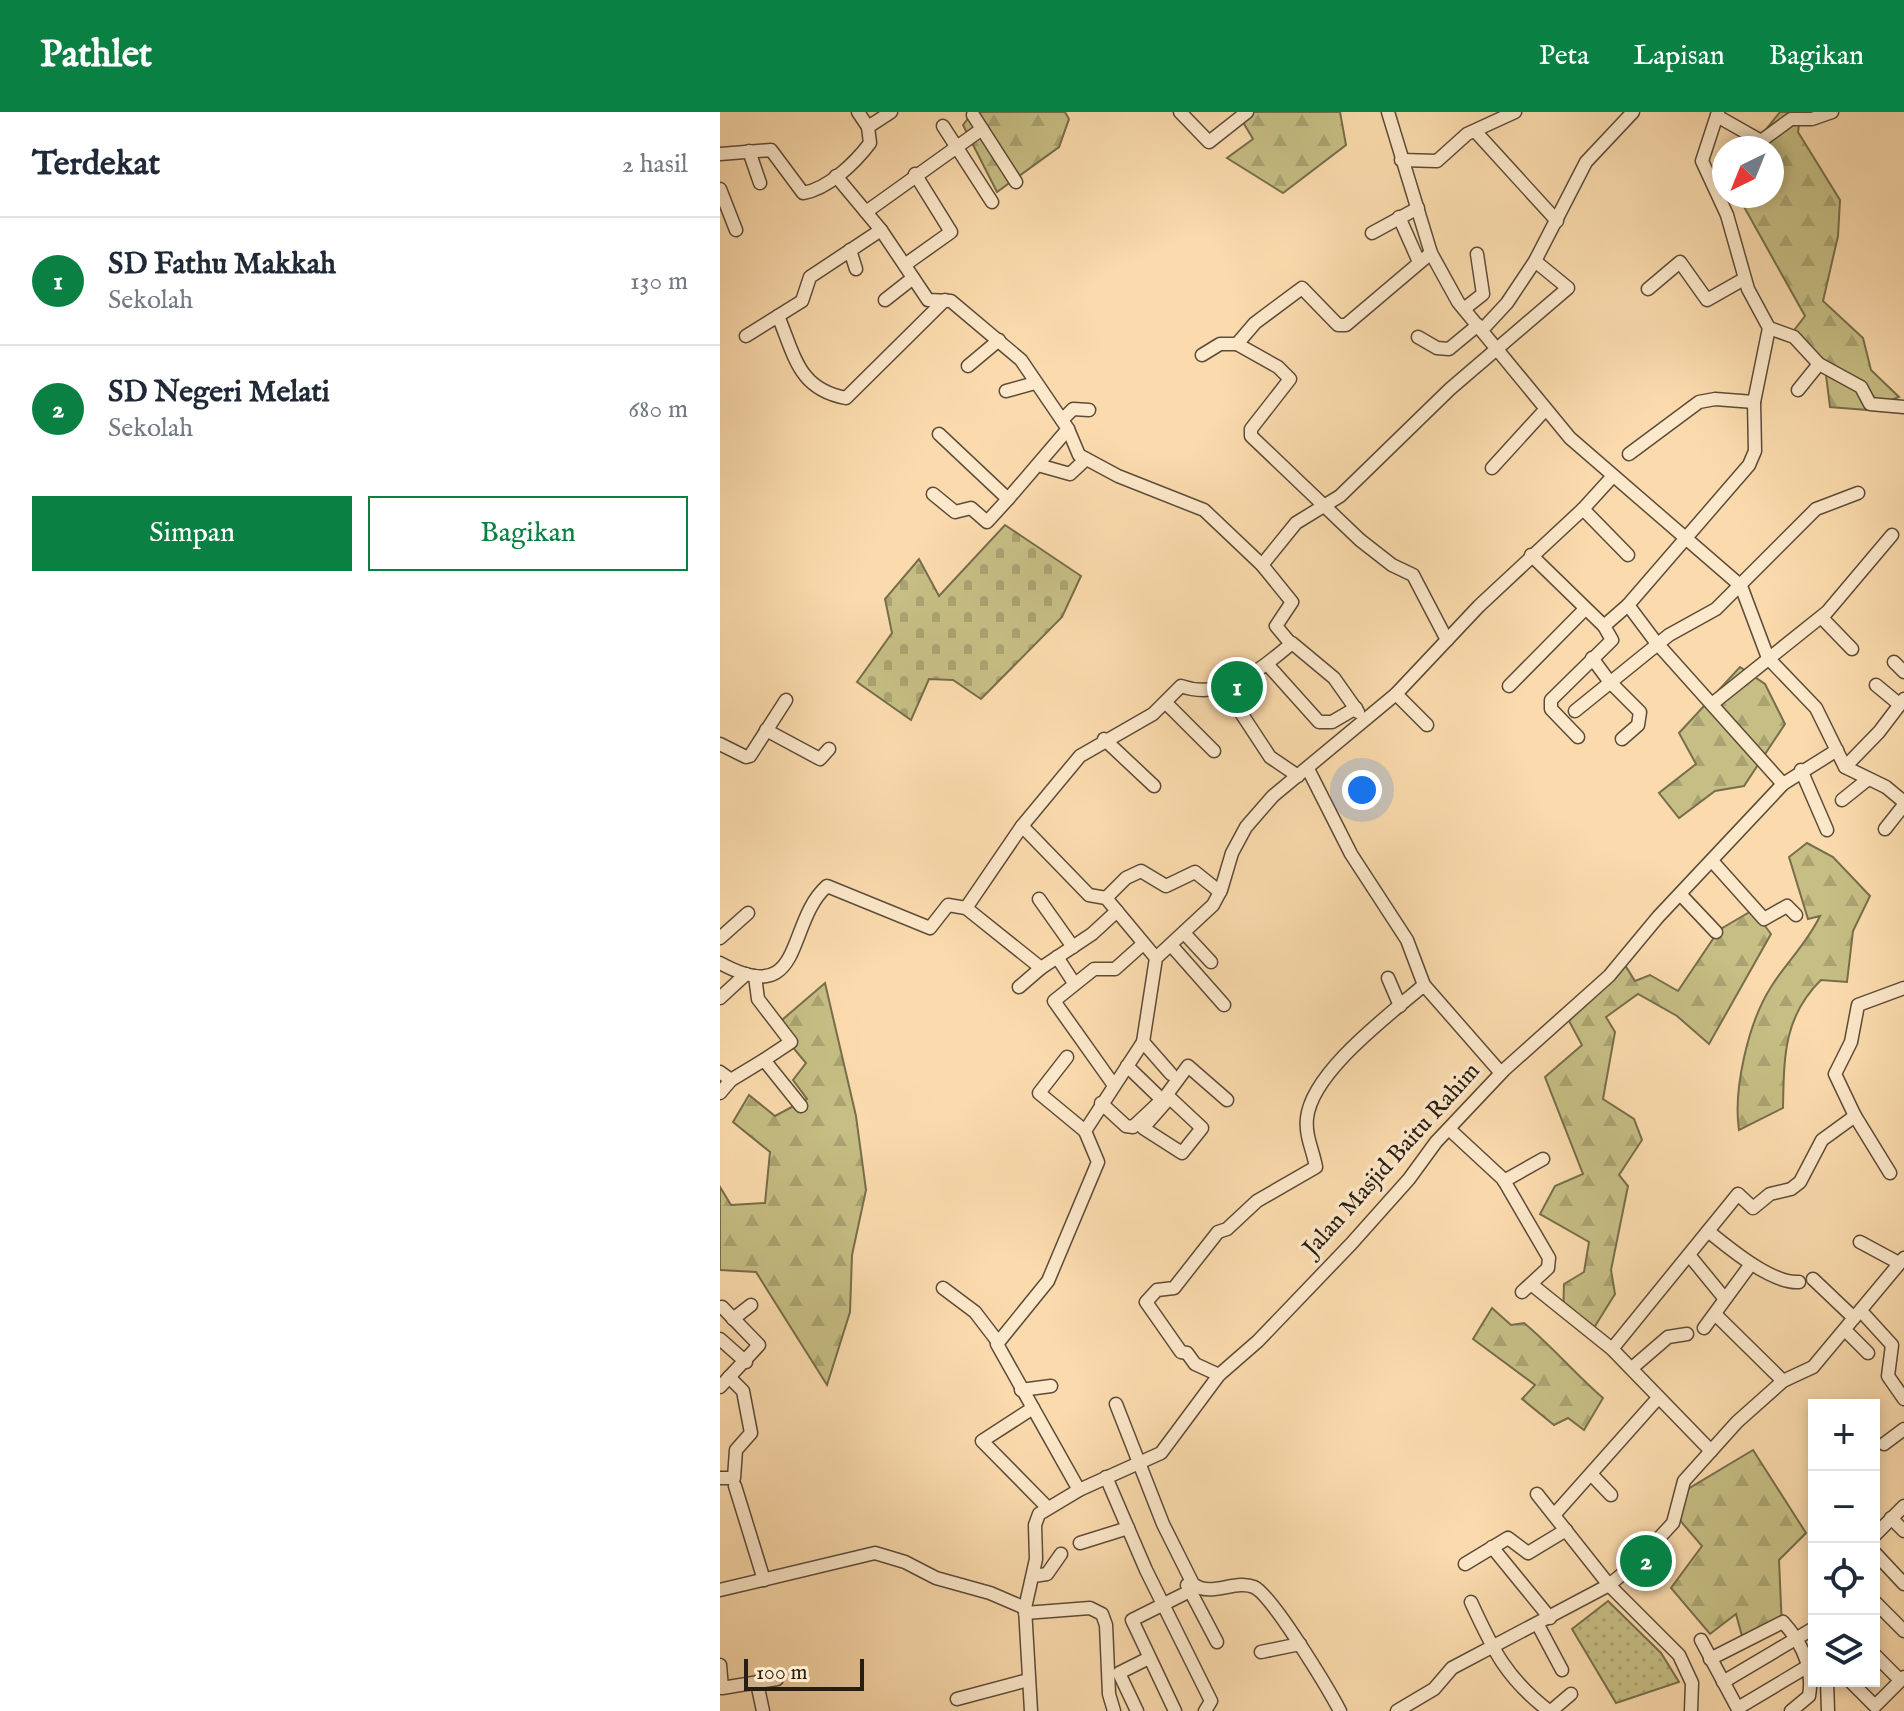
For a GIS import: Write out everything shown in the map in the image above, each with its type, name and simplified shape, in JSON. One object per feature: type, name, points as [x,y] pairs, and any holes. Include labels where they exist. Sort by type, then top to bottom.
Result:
[{"type":"street","points":[[720,154],[771,150],[803,193],[823,186],[870,143],[868,127],[858,112]]},
{"type":"street","points":[[868,127],[891,112]]},
{"type":"street","points":[[1180,112],[1209,142],[1247,112]]},
{"type":"street","points":[[1388,112],[1431,253],[1447,285],[1544,411],[1613,476],[1741,586],[1768,658],[1816,708],[1845,767],[1886,787],[1904,803],[1885,829]]},
{"type":"street","points":[[1401,160],[1437,161],[1467,134],[1498,117],[1515,112]]},
{"type":"street","points":[[1418,337],[1437,348],[1449,349],[1480,328],[1507,303],[1535,261],[1586,162],[1633,112]]},
{"type":"street","points":[[1604,626],[1628,605],[1753,458],[1754,402],[1769,328],[1744,279],[1730,224],[1702,159],[1717,114],[1761,141],[1791,119],[1812,119],[1832,112]]},
{"type":"street","points":[[973,115],[1016,182]]},
{"type":"street","points":[[943,126],[992,202]]},
{"type":"street","points":[[866,212],[982,129]]},
{"type":"street","points":[[1475,131],[1557,221]]},
{"type":"street","points":[[749,151],[760,183]]},
{"type":"street","points":[[906,264],[951,232],[915,174]]},
{"type":"street","points":[[836,176],[881,230],[928,300],[945,300],[999,340],[1026,365],[1035,383],[1065,424],[1077,450],[1086,459],[1204,510],[1262,565],[1292,602],[1276,626],[1334,678],[1363,722]]},
{"type":"street","points":[[720,189],[736,230]]},
{"type":"street","points":[[1372,233],[1418,208]]},
{"type":"street","points":[[1399,217],[1419,262]]},
{"type":"street","points":[[746,336],[804,299],[810,277],[881,230]]},
{"type":"street","points":[[850,250],[856,269]]},
{"type":"street","points":[[1237,344],[1255,323],[1302,288],[1338,325],[1346,325],[1431,253]]},
{"type":"street","points":[[1464,309],[1483,294],[1477,254]]},
{"type":"street","points":[[1262,565],[1296,523],[1324,507],[1568,288],[1535,261]]},
{"type":"street","points":[[1648,289],[1680,262],[1707,300],[1744,279]]},
{"type":"street","points":[[885,300],[913,278]]},
{"type":"street","points":[[778,316],[807,383],[846,398],[945,300]]},
{"type":"street","points":[[1769,328],[1794,337],[1819,364],[1861,387],[1870,404],[1904,407]]},
{"type":"street","points":[[968,366],[999,340]]},
{"type":"street","points":[[1202,355],[1220,344],[1237,344],[1278,367],[1290,379],[1251,429],[1251,436],[1324,507],[1388,562],[1413,575],[1447,640]]},
{"type":"street","points":[[1798,390],[1819,364]]},
{"type":"street","points":[[1006,391],[1035,383]]},
{"type":"street","points":[[1629,454],[1699,402],[1715,399],[1754,402]]},
{"type":"street","points":[[933,494],[955,512],[971,508],[987,522],[1038,465],[1073,409],[1089,410]]},
{"type":"street","points":[[1492,468],[1544,411]]},
{"type":"street","points":[[939,434],[1008,499]]},
{"type":"street","points":[[1038,465],[1070,474],[1086,459]]},
{"type":"street","points":[[1085,1131],[1143,1042],[1156,958],[1213,905],[1232,853],[1246,827],[1273,796],[1396,694],[1613,476]]},
{"type":"street","points":[[1575,711],[1609,681],[1680,628],[1716,609],[1816,509],[1858,493]]},
{"type":"street","points":[[1583,509],[1628,555]]},
{"type":"street","points":[[1712,704],[1822,618],[1862,575],[1892,535]]},
{"type":"street","points":[[1531,555],[1604,626],[1612,640],[1573,676],[1549,705],[1578,737]]},
{"type":"street","points":[[1628,605],[1658,644],[1783,784]]},
{"type":"street","points":[[1509,686],[1585,609]]},
{"type":"street","points":[[1822,618],[1852,649]]},
{"type":"street","points":[[966,908],[1022,826],[1080,756],[1104,739],[1141,722],[1166,703],[1181,686],[1204,693],[1224,687],[1267,664],[1292,643]]},
{"type":"street","points":[[1592,658],[1609,681],[1640,712],[1638,725],[1622,739]]},
{"type":"street","points":[[1894,662],[1904,672]]},
{"type":"street","points":[[1267,664],[1319,722],[1332,722],[1356,708]]},
{"type":"street","points":[[1573,676],[1591,697]]},
{"type":"street","points":[[1845,767],[1879,732],[1902,702],[1876,685]]},
{"type":"street","points":[[1224,687],[1270,757],[1303,773],[1407,940],[1424,985],[1501,1073]]},
{"type":"street","points":[[1396,694],[1427,725]]},
{"type":"street","points":[[720,744],[748,757],[786,700]]},
{"type":"street","points":[[1166,703],[1214,751]]},
{"type":"street","points":[[766,730],[820,759],[829,749]]},
{"type":"street","points":[[1104,739],[1154,786]]},
{"type":"street","name":"Jalan Masjid Baitu Rahim","points":[[1047,1507],[1163,1450],[1219,1375],[1265,1334],[1351,1244],[1501,1073],[1591,992],[1783,784],[1837,750]]},
{"type":"street","points":[[1801,770],[1827,830]]},
{"type":"street","points":[[1842,800],[1867,780]]},
{"type":"street","points":[[1022,826],[1089,895],[1106,898],[1156,958]]},
{"type":"street","points":[[1713,862],[1764,919],[1787,906],[1796,915]]},
{"type":"street","points":[[1106,898],[1126,878],[1141,871],[1166,886],[1195,872],[1220,892]]},
{"type":"street","points":[[720,963],[751,975],[770,976],[789,962],[798,934],[825,886],[930,928],[948,905],[966,908],[1041,968]]},
{"type":"street","points":[[1681,895],[1716,932]]},
{"type":"street","points":[[1039,899],[1073,947]]},
{"type":"street","points":[[1019,987],[1117,911]]},
{"type":"street","points":[[720,938],[748,913]]},
{"type":"street","points":[[1185,934],[1211,962]]},
{"type":"street","points":[[1113,1084],[1055,1004],[1056,998],[1094,969],[1115,969],[1143,944]]},
{"type":"street","points":[[1171,945],[1224,1005]]},
{"type":"street","points":[[1057,957],[1074,983]]},
{"type":"street","points":[[720,998],[751,975]]},
{"type":"street","points":[[720,1093],[731,1080],[791,1042],[758,999],[751,975]]},
{"type":"street","points":[[1388,978],[1400,1006]]},
{"type":"street","points":[[1580,981],[1591,992]]},
{"type":"street","points":[[1219,1375],[1195,1364],[1187,1353],[1181,1352],[1146,1305],[1148,1298],[1157,1290],[1174,1288],[1218,1232],[1227,1229],[1257,1201],[1316,1167],[1307,1133],[1307,1117],[1314,1094],[1334,1064],[1424,985]]},
{"type":"street","points":[[1890,1173],[1855,1116],[1835,1074],[1851,1042],[1855,1014],[1863,1001],[1904,988]]},
{"type":"street","points":[[1143,1042],[1171,1074]]},
{"type":"street","points":[[998,1342],[1040,1294],[1069,1236],[1098,1162],[1085,1131],[1039,1093],[1067,1057]]},
{"type":"street","points":[[764,1060],[801,1106]]},
{"type":"street","points":[[1127,1066],[1165,1103],[1143,1128],[1182,1153],[1202,1128],[1171,1099],[1161,1096]]},
{"type":"street","points":[[1101,1103],[1130,1127],[1191,1066],[1227,1100]]},
{"type":"street","points":[[720,1072],[731,1080]]},
{"type":"street","points":[[1612,1349],[1738,1194],[1753,1208],[1777,1191],[1793,1188],[1804,1175],[1822,1140],[1855,1116]]},
{"type":"street","points":[[1449,1129],[1504,1181],[1550,1261],[1548,1268],[1527,1288],[1612,1349],[1711,1451]]},
{"type":"street","points":[[1504,1181],[1543,1159]]},
{"type":"street","points":[[1708,1231],[1751,1264],[1784,1280],[1799,1282]]},
{"type":"street","points":[[1397,1711],[1434,1689],[1448,1670],[1609,1585],[1669,1529],[1677,1514],[1682,1483],[1783,1381],[1813,1367],[1901,1260],[1860,1242]]},
{"type":"street","points":[[1689,1255],[1725,1299]]},
{"type":"street","points":[[1704,1328],[1751,1264]]},
{"type":"street","points":[[1813,1279],[1892,1345],[1888,1376],[1904,1399]]},
{"type":"street","points":[[943,1288],[975,1312],[998,1342],[1021,1390],[1079,1490]]},
{"type":"street","points":[[733,1319],[751,1305]]},
{"type":"street","points":[[720,1478],[734,1478],[736,1450],[751,1433],[743,1391],[724,1382],[759,1345],[722,1307]]},
{"type":"street","points":[[1715,1314],[1783,1381]]},
{"type":"street","points":[[1845,1330],[1868,1353]]},
{"type":"street","points":[[1632,1368],[1668,1337],[1687,1334]]},
{"type":"street","points":[[720,1339],[746,1362]]},
{"type":"street","points":[[1021,1390],[1051,1386]]},
{"type":"street","points":[[1554,1515],[1658,1398]]},
{"type":"street","points":[[1116,1404],[1163,1524],[1193,1584],[1207,1590],[1254,1587],[1300,1644],[1340,1711]]},
{"type":"street","points":[[1031,1711],[1025,1610],[1033,1576],[1035,1525],[1047,1507],[982,1441],[1033,1408]]},
{"type":"street","points":[[1884,1444],[1904,1429]]},
{"type":"street","points":[[1591,1474],[1611,1495]]},
{"type":"street","points":[[1106,1477],[1162,1603],[1211,1701],[1205,1711]]},
{"type":"street","points":[[735,1486],[764,1580]]},
{"type":"street","points":[[1537,1494],[1609,1585],[1679,1655],[1692,1683],[1691,1711]]},
{"type":"street","points":[[1880,1530],[1904,1506]]},
{"type":"street","points":[[1891,1518],[1904,1531]]},
{"type":"street","points":[[1080,1543],[1128,1528]]},
{"type":"street","points":[[1465,1564],[1508,1538],[1528,1553],[1566,1530]]},
{"type":"street","points":[[1492,1547],[1544,1621],[1562,1670]]},
{"type":"street","points":[[720,1590],[875,1553],[905,1562],[936,1578],[990,1593],[1025,1610],[1090,1608],[1102,1614],[1106,1625],[1109,1694],[1114,1711]]},
{"type":"street","points":[[1033,1576],[1047,1574],[1061,1554]]},
{"type":"street","points":[[1171,1554],[1217,1642]]},
{"type":"street","points":[[1880,1558],[1904,1584]]},
{"type":"street","points":[[1175,1711],[1132,1620],[1190,1591]]},
{"type":"street","points":[[1471,1602],[1491,1648],[1507,1674],[1550,1711],[1571,1694]]},
{"type":"street","points":[[1880,1607],[1904,1631]]},
{"type":"street","points":[[1710,1659],[1781,1622],[1806,1634]]},
{"type":"street","points":[[1723,1682],[1806,1634]]},
{"type":"street","points":[[1701,1640],[1738,1710],[1808,1666]]},
{"type":"street","points":[[1261,1652],[1300,1644]]},
{"type":"street","points":[[1137,1711],[1119,1673],[1149,1658]]},
{"type":"street","points":[[1856,1687],[1875,1706],[1902,1679],[1880,1659]]},
{"type":"street","points":[[720,1665],[721,1691],[777,1679]]},
{"type":"street","points":[[957,1699],[1028,1680]]},
{"type":"street","points":[[757,1683],[763,1711]]},
{"type":"street","points":[[1791,1711],[1809,1696],[1809,1687]]},
{"type":"street","points":[[1827,1687],[1828,1711]]},
{"type":"green space","points":[[973,112],[1065,112],[1069,119],[1059,147],[997,192],[963,125]]},
{"type":"green space","points":[[1237,112],[1340,112],[1346,145],[1283,193],[1227,158],[1253,139]]},
{"type":"green space","points":[[1780,112],[1801,112],[1798,132],[1840,200],[1838,236],[1823,301],[1863,338],[1871,370],[1899,397],[1867,410],[1830,407],[1825,367],[1792,333],[1805,316],[1745,208],[1784,208],[1784,136],[1761,136]]},
{"type":"green space","points":[[1005,525],[1081,576],[1062,617],[981,699],[953,680],[929,679],[911,720],[857,682],[892,633],[885,599],[919,559],[939,596]]},
{"type":"green space","points":[[1740,667],[1765,684],[1785,724],[1744,786],[1715,791],[1679,818],[1659,793],[1696,764],[1679,733]]},
{"type":"green space","points":[[1807,843],[1833,857],[1870,896],[1853,931],[1847,982],[1821,980],[1799,1009],[1785,1056],[1783,1108],[1739,1130],[1740,1077],[1755,1019],[1771,987],[1820,916],[1808,919],[1789,857]]},
{"type":"green space","points":[[1753,910],[1771,934],[1709,1044],[1677,1016],[1638,994],[1606,1017],[1615,1032],[1603,1099],[1634,1119],[1642,1140],[1619,1175],[1628,1186],[1611,1270],[1615,1294],[1592,1331],[1563,1317],[1564,1284],[1584,1272],[1589,1242],[1540,1214],[1555,1186],[1583,1174],[1545,1077],[1582,1045],[1569,1021],[1623,962],[1635,981],[1650,975],[1678,991],[1719,930]]},
{"type":"green space","points":[[825,983],[856,1116],[866,1190],[852,1255],[850,1312],[827,1385],[756,1272],[720,1270],[720,1187],[731,1205],[765,1203],[770,1152],[733,1122],[749,1095],[775,1116],[807,1099],[793,1080],[806,1063],[775,1026]]},
{"type":"green space","points":[[1492,1308],[1511,1325],[1524,1323],[1603,1398],[1584,1430],[1568,1418],[1554,1425],[1522,1399],[1535,1385],[1473,1339]]},
{"type":"green space","points":[[1753,1450],[1806,1533],[1779,1560],[1782,1628],[1742,1636],[1736,1614],[1710,1634],[1671,1588],[1702,1546],[1678,1518],[1683,1492]]},
{"type":"green space","points":[[1608,1601],[1661,1653],[1679,1682],[1616,1703],[1572,1629]]},
{"type":"place","name":"SD Fathu Makkah","points":[[1237,687]]},
{"type":"place","name":"SD Negeri Melati","points":[[1646,1561]]}]
